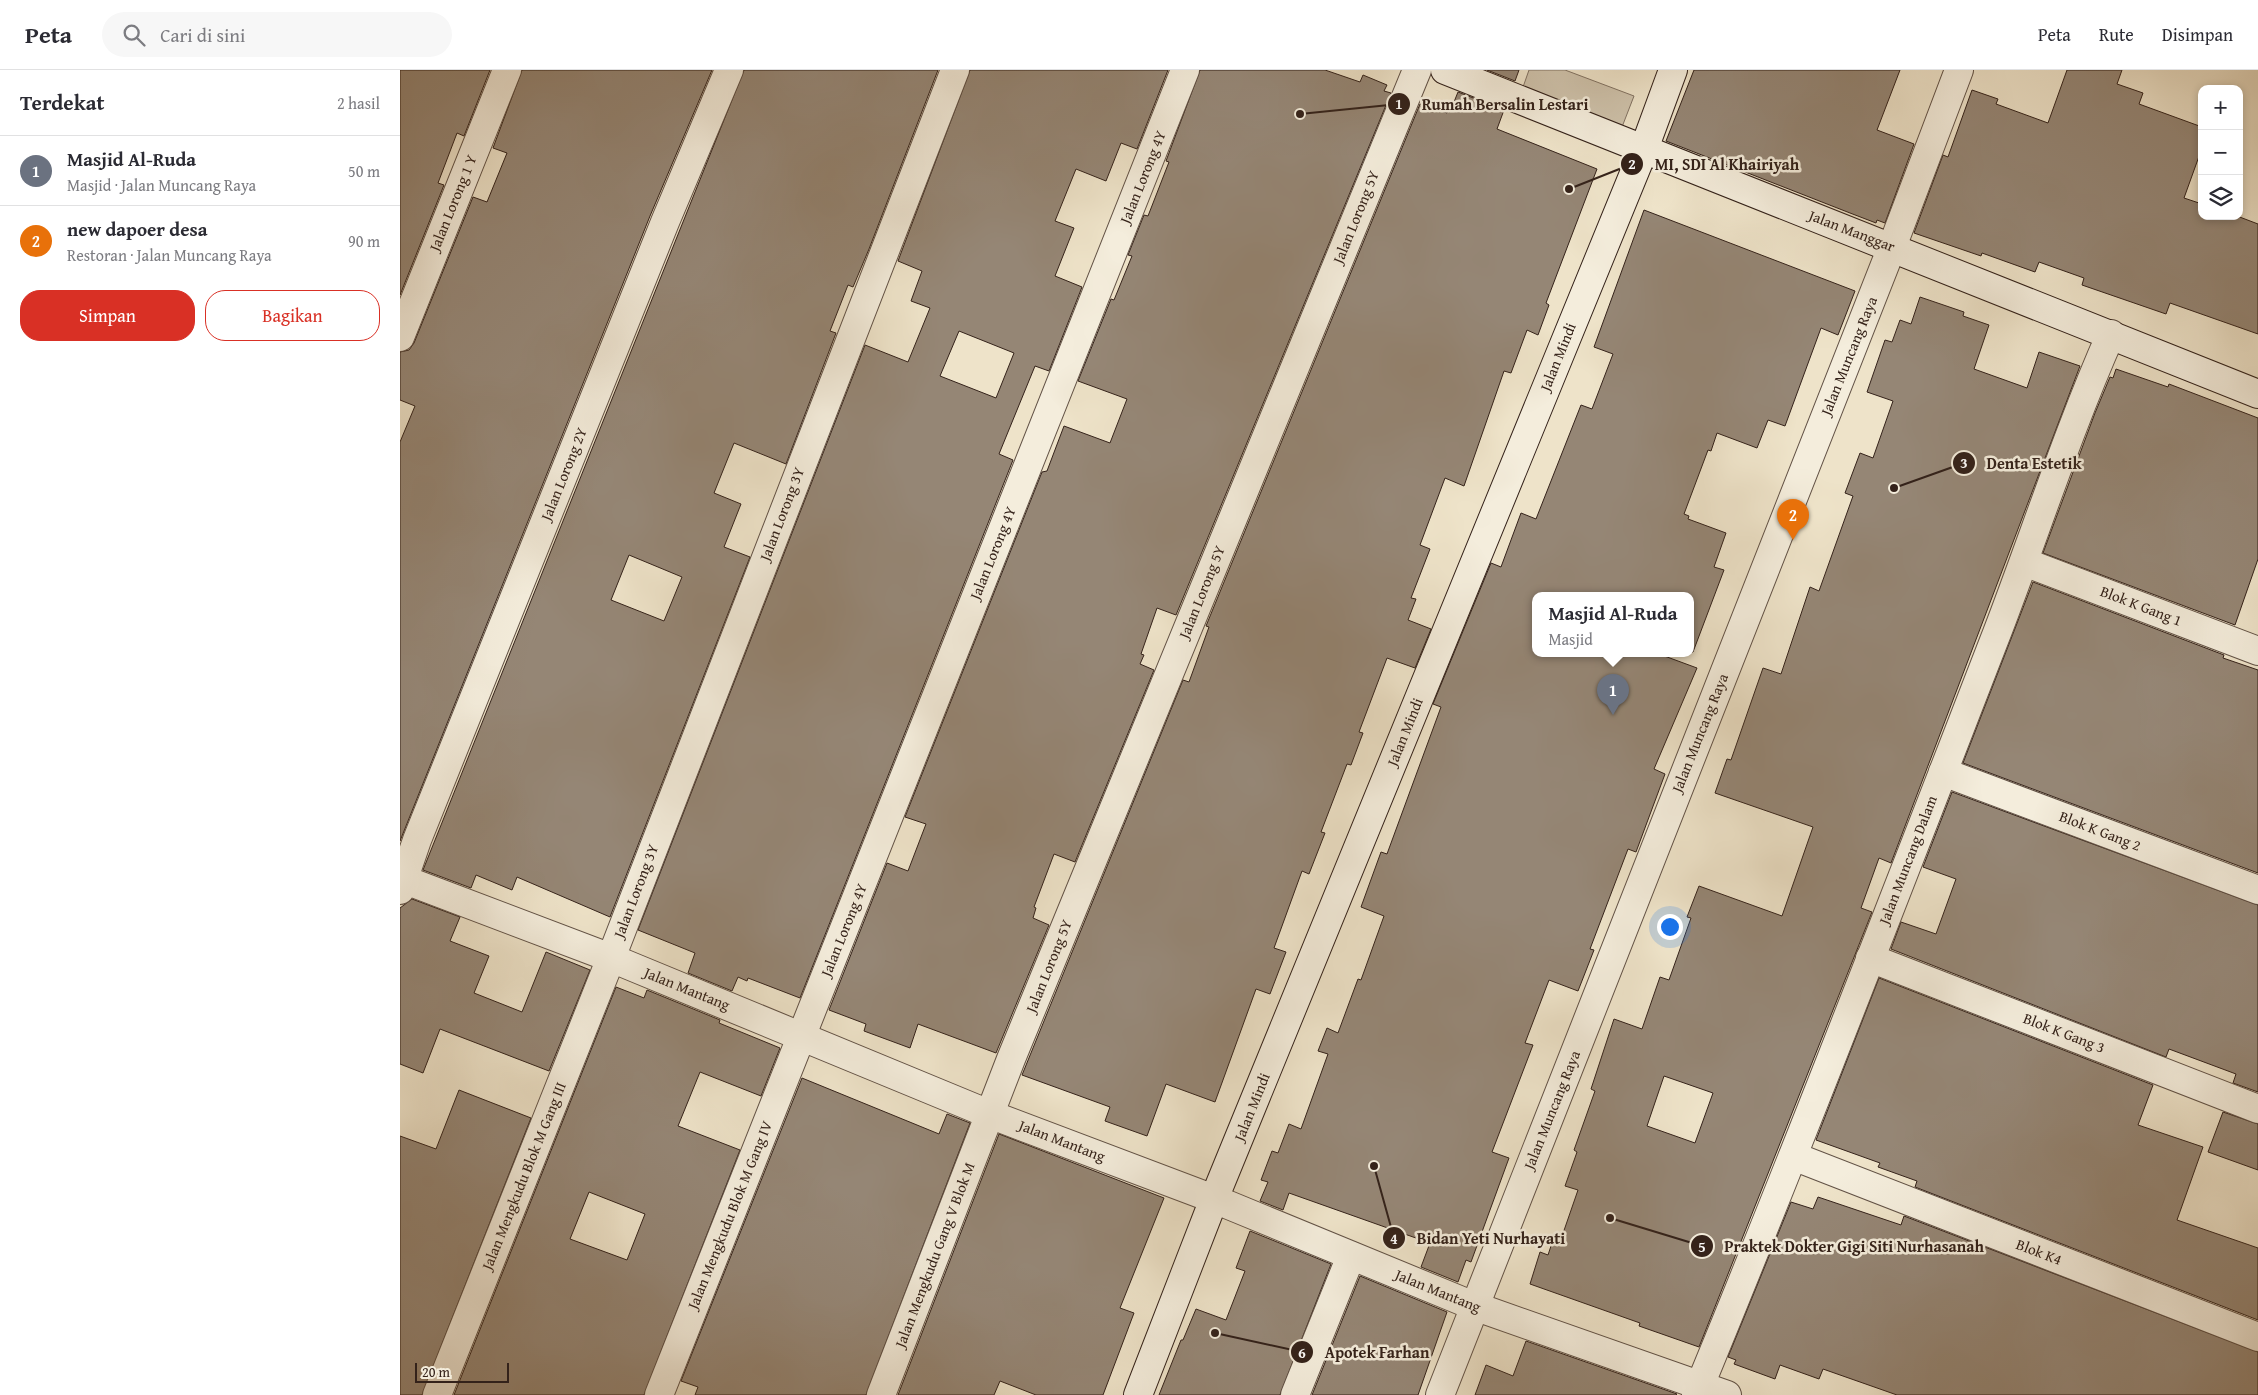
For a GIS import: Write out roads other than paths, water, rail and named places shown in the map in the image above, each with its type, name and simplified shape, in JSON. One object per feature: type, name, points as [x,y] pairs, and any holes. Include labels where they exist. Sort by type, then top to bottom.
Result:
[{"type":"street","name":"Jalan Lorong 1 Y","points":[[400,337],[507,70]]},
{"type":"street","name":"Jalan Lorong 2Y","points":[[401,883],[416,840],[653,250],[729,70]]},
{"type":"street","name":"Jalan Lorong 3Y","points":[[611,958],[955,70]]},
{"type":"street","name":"Jalan Lorong 4Y","points":[[802,1036],[1185,70]]},
{"type":"street","name":"Jalan Lorong 5Y","points":[[989,1114],[1417,70]]},
{"type":"street","name":"Jalan Manggar","points":[[1445,70],[1892,246],[2258,394]]},
{"type":"street","name":"Jalan Mindi","points":[[1138,1395],[1214,1199],[1644,149],[1673,70]]},
{"type":"street","name":"Jalan Muncang Raya","points":[[1440,1395],[1892,246],[1959,70]]},
{"type":"street","name":"Jalan Muncang Dalam","points":[[1698,1390],[1793,1156],[1943,772],[2024,562],[2095,368],[2110,334]]},
{"type":"street","name":"Blok K Gang 1","points":[[2024,562],[2258,651]]},
{"type":"street","name":"Blok K Gang 2","points":[[1943,772],[2258,890]]},
{"type":"street","name":"Jalan Mantang","points":[[401,883],[611,958],[989,1114],[1214,1199],[1474,1306],[1698,1390],[1727,1395]]},
{"type":"street","name":"Jalan Mengkudu Blok M Gang III","points":[[437,1395],[611,958]]},
{"type":"street","name":"Blok K Gang 3","points":[[1870,958],[2258,1109]]},
{"type":"street","name":"Jalan Mengkudu Blok M Gang IV","points":[[659,1395],[802,1036]]},
{"type":"street","name":"Jalan Mengkudu Gang V Blok M","points":[[881,1395],[989,1114]]},
{"type":"street","name":"Blok K4","points":[[1793,1156],[2258,1337]]},
{"type":"street","points":[[1295,1395],[1351,1256]]},
{"type":"place","name":"Rumah Bersalin Lestari","points":[[1300,114]]},
{"type":"place","name":"MI, SDI Al Khairiyah","points":[[1569,189]]},
{"type":"place","name":"Denta Estetik","points":[[1894,488]]},
{"type":"place","name":"new dapoer desa","points":[[1793,540]]},
{"type":"place","name":"Masjid Al-Ruda","points":[[1613,715]]},
{"type":"place","name":"Bidan Yeti Nurhayati","points":[[1374,1166]]},
{"type":"place","name":"Praktek Dokter Gigi Siti Nurhasanah","points":[[1610,1218]]},
{"type":"place","name":"Apotek Farhan","points":[[1215,1333]]}]
